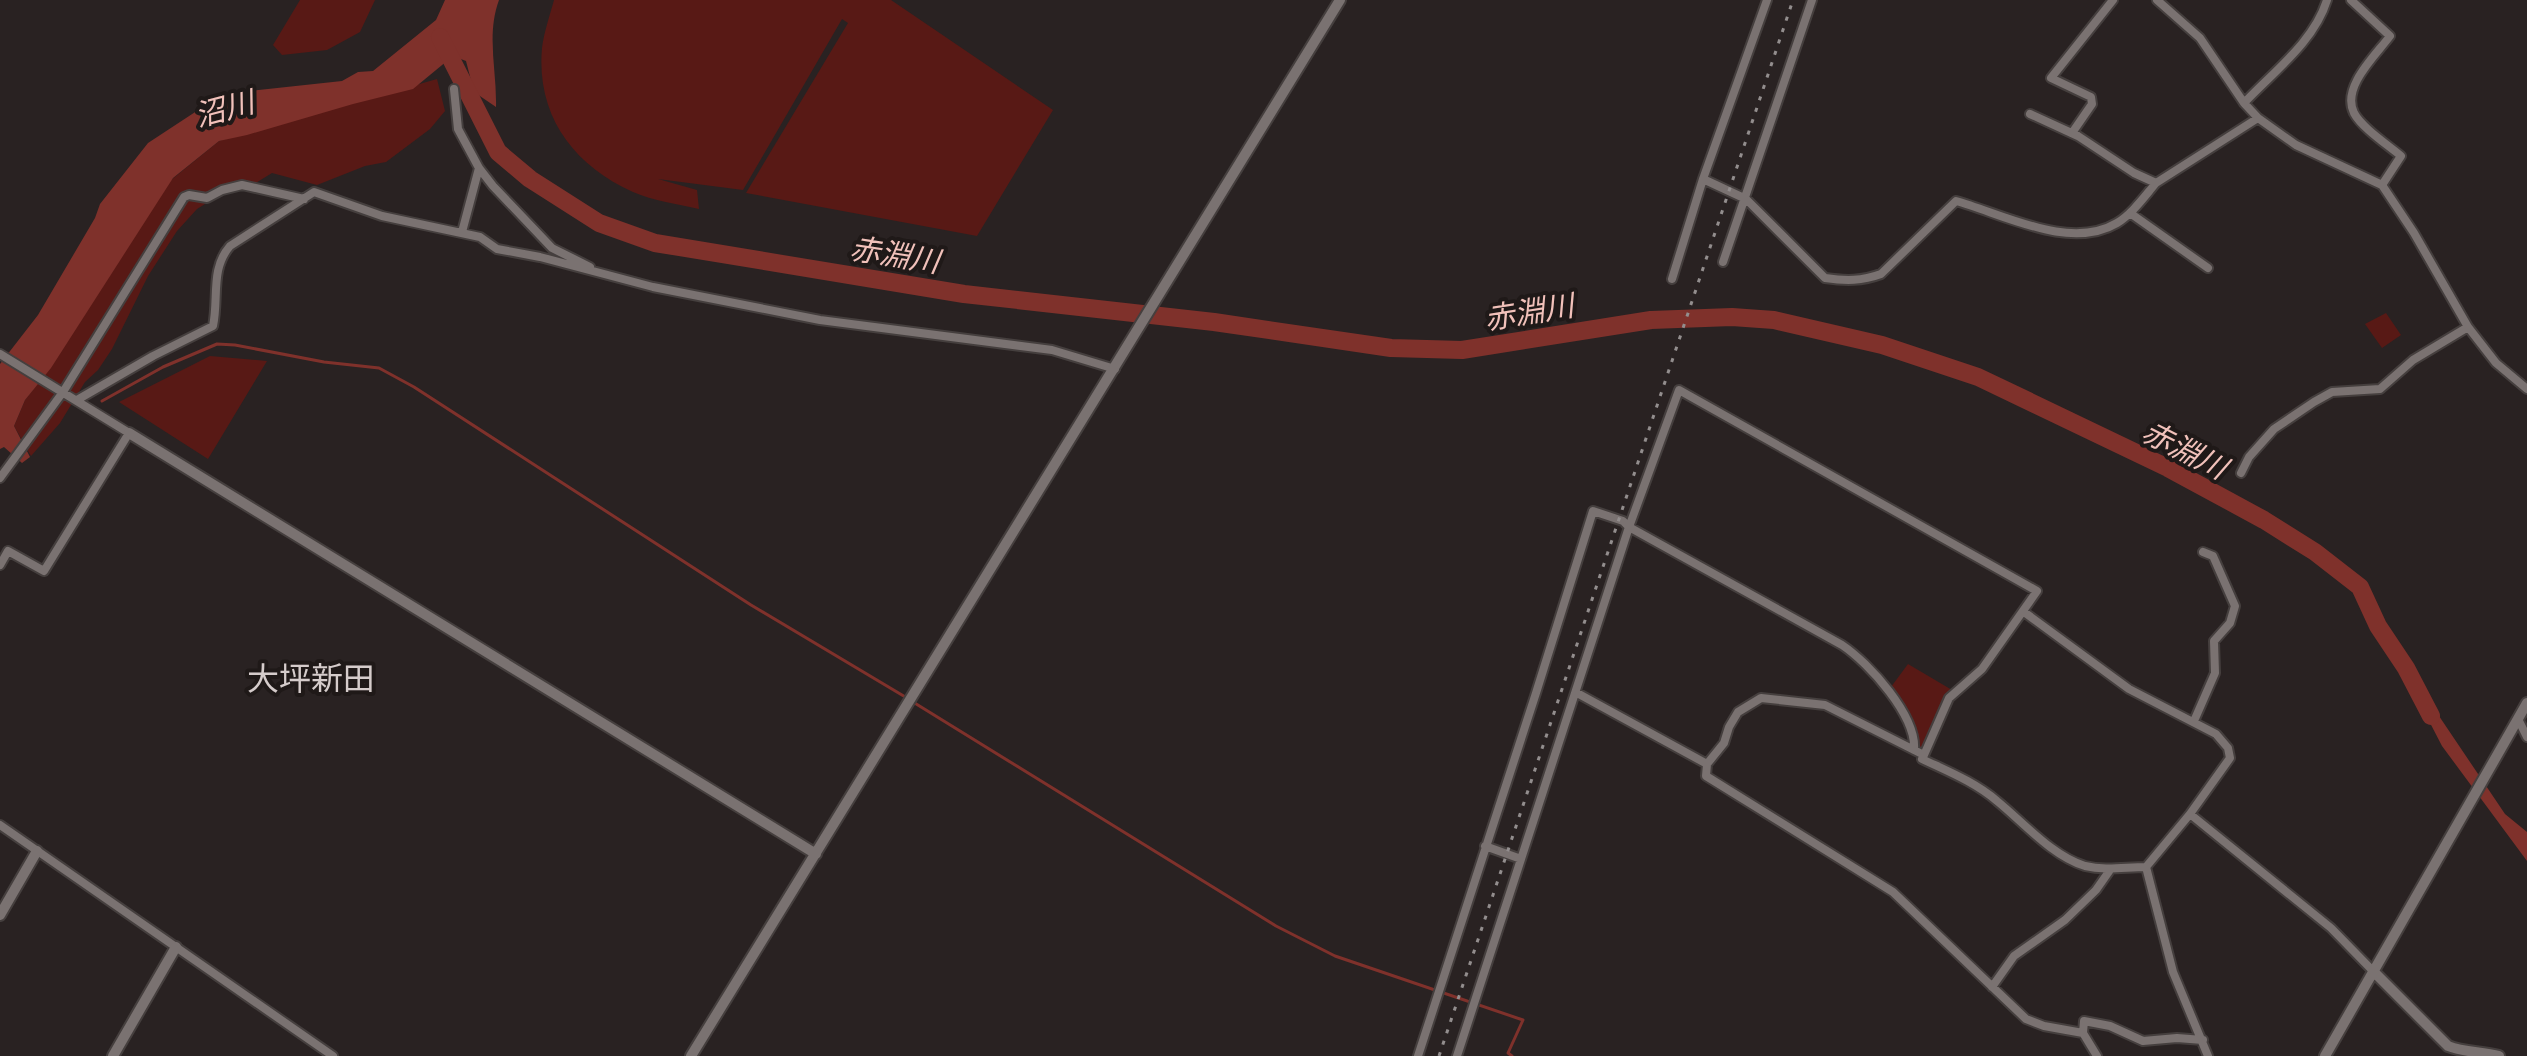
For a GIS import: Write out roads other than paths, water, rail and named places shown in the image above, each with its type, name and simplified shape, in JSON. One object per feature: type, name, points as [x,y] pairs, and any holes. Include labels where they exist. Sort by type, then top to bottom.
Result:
[{"type":"street","points":[[691,1056],[1340,0]]},
{"type":"street","points":[[1672,279],[1703,179],[1767,0]]},
{"type":"street","points":[[1723,262],[1812,0]]},
{"type":"street","points":[[2072,133],[2092,104],[2091,97],[2051,78],[2113,0]]},
{"type":"street","points":[[2157,0],[2200,38],[2244,103],[2258,118],[2296,145],[2382,185],[2414,233],[2468,327],[2496,363],[2527,389]]},
{"type":"street","points":[[2244,103],[2309,35],[2321,19],[2327,0]]},
{"type":"street","points":[[2351,0],[2390,36],[2358,79],[2352,94],[2353,111],[2362,123],[2401,156],[2382,185]]},
{"type":"street","points":[[454,89],[458,129],[479,168],[493,186],[552,248],[609,276]]},
{"type":"street","points":[[2030,114],[2072,133],[2134,173],[2156,183]]},
{"type":"street","points":[[1703,179],[1746,199],[1825,278],[1865,280],[1881,274],[1956,201],[2037,229],[2099,232],[2130,213],[2156,183],[2258,118]]},
{"type":"street","points":[[462,232],[479,168]]},
{"type":"street","points":[[0,478],[63,392],[184,197],[207,198],[242,185],[304,199]]},
{"type":"street","points":[[77,400],[213,326],[217,266],[221,256],[230,246],[314,192],[382,216],[480,237],[497,249],[609,276],[820,320],[1052,350],[1118,364]]},
{"type":"street","points":[[2130,213],[2208,268]]},
{"type":"street","points":[[2241,473],[2249,457],[2274,429],[2314,402],[2332,392],[2380,389],[2413,360],[2468,327]]},
{"type":"street","points":[[0,354],[816,854]]},
{"type":"street","points":[[1457,1056],[1629,527],[1679,390],[2037,591],[1982,669],[1949,698],[1922,759],[1962,777],[1996,799],[2026,829],[2082,865],[2110,870],[2146,867],[2190,814],[2230,758],[2228,748],[2216,734],[2129,689],[2024,612]]},
{"type":"street","points":[[0,565],[8,551],[44,571],[129,433]]},
{"type":"street","points":[[1418,1056],[1593,511],[1623,521],[1859,656],[1898,704],[1915,739],[1914,750]]},
{"type":"street","points":[[2194,721],[2215,673],[2214,641],[2230,623],[2235,606],[2213,556],[2203,552]]},
{"type":"street","points":[[1577,693],[1707,764]]},
{"type":"street","points":[[1924,755],[1825,705],[1761,698],[1738,712],[1724,743],[1707,764],[1706,776],[1893,892],[2026,1019],[2044,1026],[2083,1033]]},
{"type":"street","points":[[2325,1056],[2527,703]]},
{"type":"street","points":[[2518,719],[2527,737]]},
{"type":"street","points":[[2190,814],[2331,928],[2448,1046],[2461,1054],[2482,1052],[2499,1056]]},
{"type":"street","points":[[0,825],[333,1056]]},
{"type":"street","points":[[1485,846],[1521,859]]},
{"type":"street","points":[[0,915],[37,851]]},
{"type":"street","points":[[2146,867],[2173,972],[2208,1056]]},
{"type":"street","points":[[1992,987],[2014,956],[2065,920],[2096,890],[2110,870]]},
{"type":"street","points":[[113,1056],[176,947]]},
{"type":"street","points":[[2097,1056],[2083,1033],[2084,1021],[2110,1026],[2143,1041],[2177,1038],[2203,1040]]},
{"type":"water","name":"沼川","points":[[445,0],[499,0],[493,26],[496,107],[474,92],[466,61],[453,56],[413,89],[219,141],[173,178],[51,368],[25,400],[14,426],[30,457],[22,463],[4,447],[0,449],[0,364],[38,315],[95,218],[100,204],[148,143],[215,99],[249,91],[342,81],[358,72],[373,71],[436,20]]},
{"type":"water","points":[[2414,692],[2439,716],[2505,814],[2527,832],[2527,861],[2442,746]]},
{"type":"waterway","name":"赤淵川","points":[[440,37],[498,152],[530,179],[599,223],[655,243],[964,294],[1214,322],[1391,348],[1462,350],[1651,320],[1732,317],[1774,320],[1882,345],[1978,377],[2168,468],[2264,520],[2315,552],[2360,587],[2378,626],[2406,668],[2431,716]]},
{"type":"waterway","points":[[102,401],[163,367],[217,344],[379,368],[414,387],[751,605],[907,698]]},
{"type":"waterway","points":[[913,702],[1276,926],[1335,956],[1523,1020],[1508,1053],[1512,1056]]},
{"type":"railway","points":[[1439,1056],[1793,0]]},
{"type":"district","name":"大坪新田","points":[[311,678]]}]
